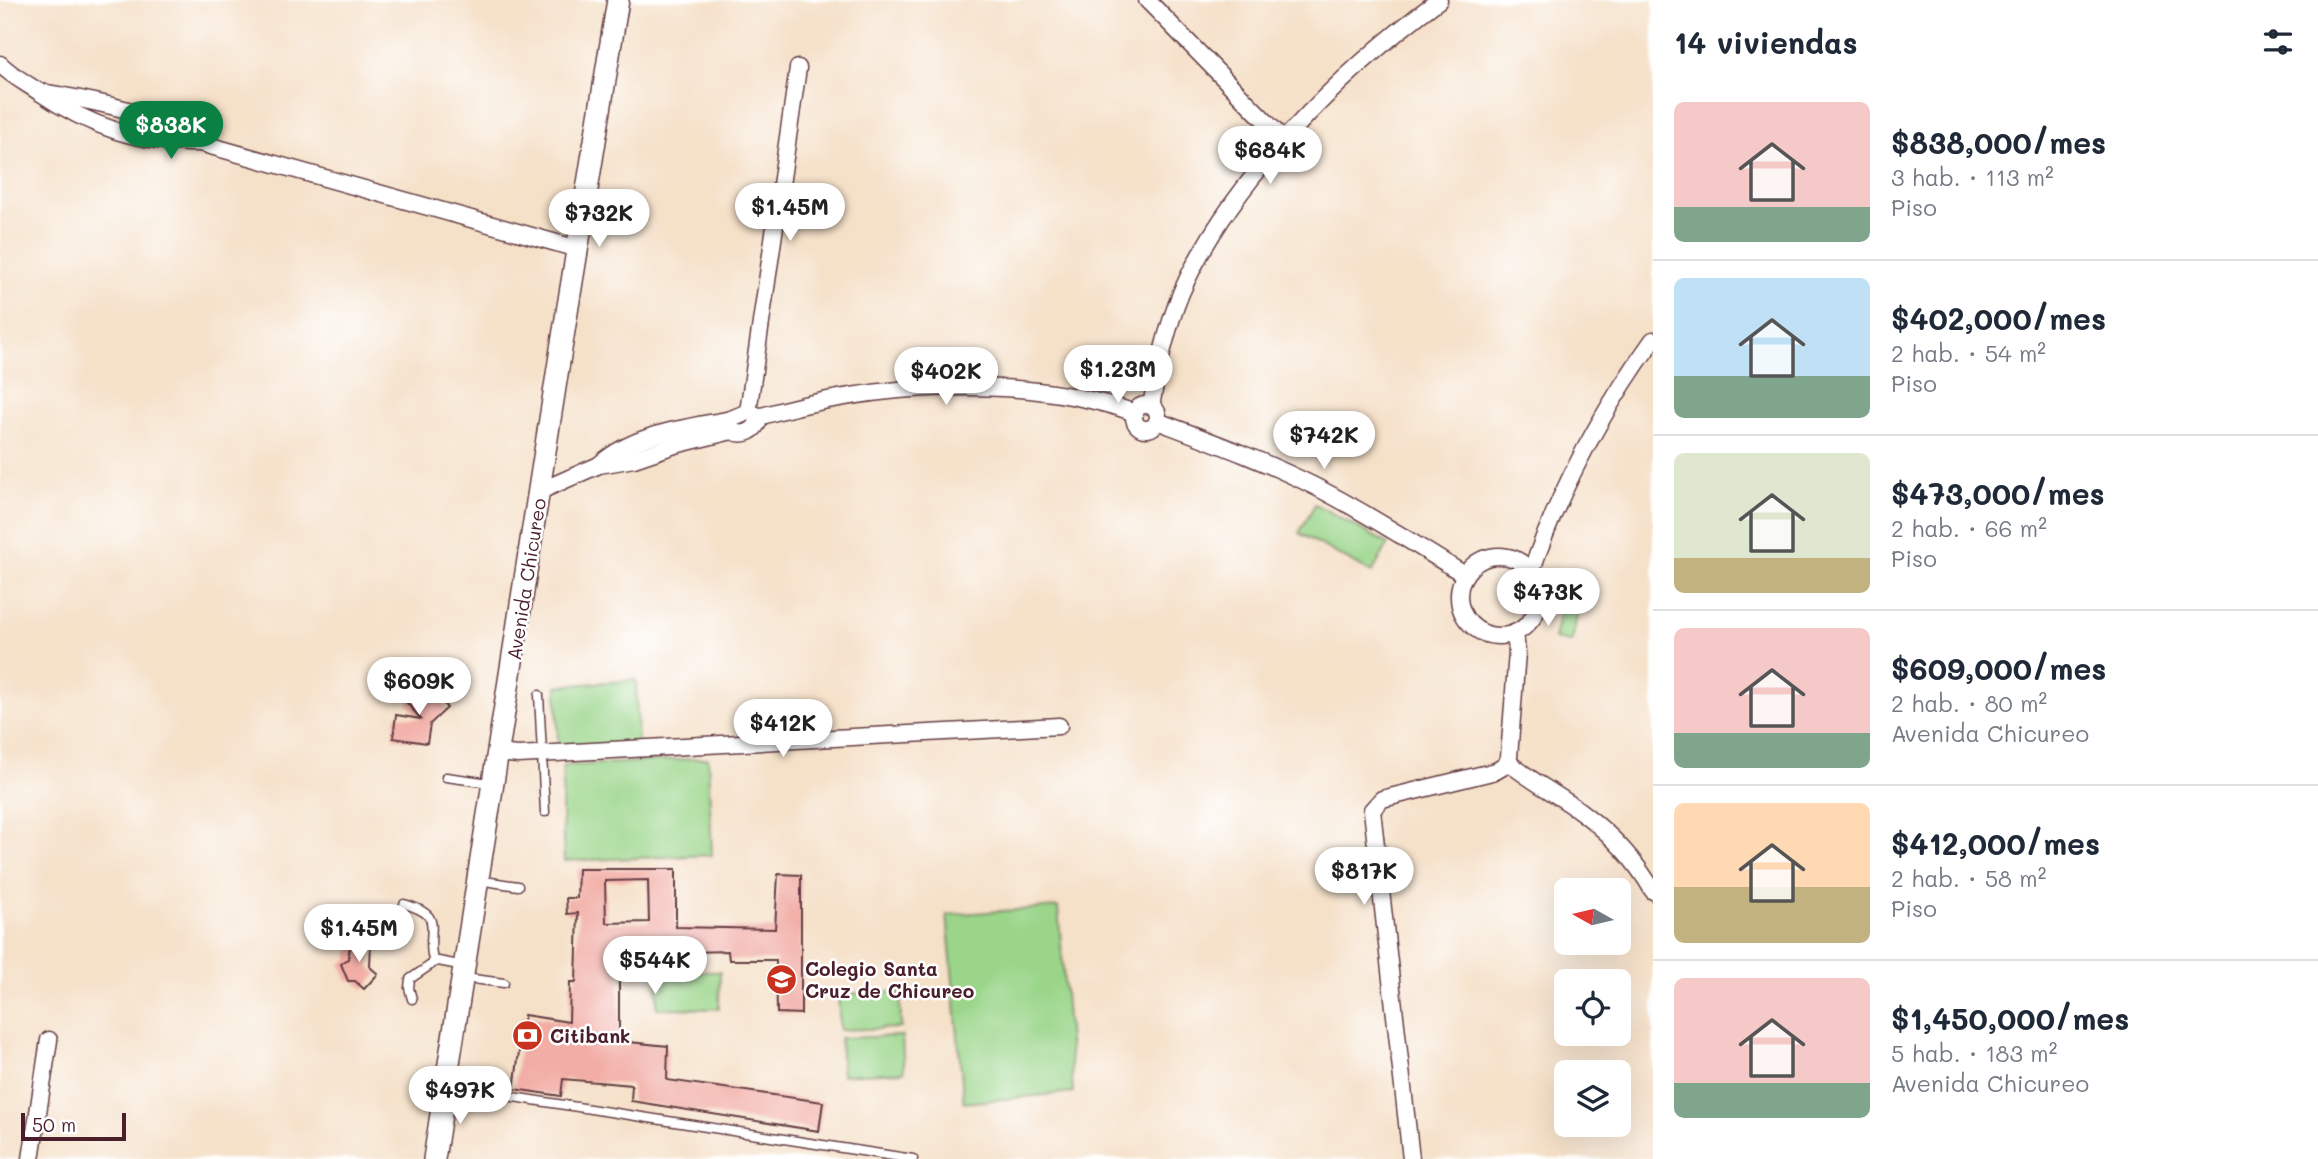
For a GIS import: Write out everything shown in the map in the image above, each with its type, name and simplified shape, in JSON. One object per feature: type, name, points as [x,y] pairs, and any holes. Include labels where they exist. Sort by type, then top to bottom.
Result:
[{"type":"main road","name":"Avenida Chicureo","points":[[434,1159],[618,0]]},
{"type":"street","points":[[1147,0],[1284,140]]},
{"type":"street","points":[[1154,414],[1165,340],[1192,270],[1231,209],[1284,140],[1368,57],[1439,0]]},
{"type":"street","points":[[0,64],[20,81],[75,116],[110,129],[163,142],[200,144],[578,249]]},
{"type":"street","points":[[753,414],[798,68]]},
{"type":"street","points":[[38,91],[151,117],[200,144]]},
{"type":"street","points":[[1531,572],[1560,500],[1587,445],[1621,386],[1653,340]]},
{"type":"street","points":[[540,491],[599,465],[634,458],[675,445],[732,425],[753,414],[852,396],[912,389],[970,388],[1070,396],[1106,403],[1135,413],[1143,405],[1154,414],[1315,487],[1465,575]]},
{"type":"street","points":[[1497,556],[1520,562],[1531,572],[1539,592],[1538,606],[1532,620],[1515,633],[1502,637],[1488,635],[1476,630],[1466,620],[1459,601],[1460,587],[1465,575],[1482,559],[1497,556]]},
{"type":"street","points":[[1411,1159],[1372,810],[1382,799],[1496,771],[1508,762],[1517,652],[1515,633]]},
{"type":"street","points":[[498,753],[543,754],[1059,726]]},
{"type":"street","points":[[1508,762],[1528,779],[1596,823],[1623,849],[1653,891]]},
{"type":"street","points":[[31,1159],[49,1040]]},
{"type":"lane","points":[[540,695],[545,812]]},
{"type":"lane","points":[[446,777],[493,783]]},
{"type":"lane","points":[[478,880],[518,886]]},
{"type":"lane","points":[[404,904],[420,908],[431,920],[430,950],[435,962],[504,983]]},
{"type":"lane","points":[[412,999],[408,988],[410,979],[435,962]]},
{"type":"lane","points":[[445,1086],[913,1159]]},
{"type":"green space","points":[[1315,504],[1388,544],[1372,573],[1299,533]]},
{"type":"green space","points":[[1562,601],[1579,604],[1572,642],[1554,639]]},
{"type":"green space","points":[[636,680],[638,746],[558,749],[557,686]]},
{"type":"green space","points":[[708,758],[712,855],[564,861],[563,766]]},
{"type":"green space","points":[[1058,907],[1073,1092],[964,1103],[947,915]]},
{"type":"green space","points":[[658,971],[720,972],[719,1009],[657,1008]]},
{"type":"green space","points":[[900,992],[901,1028],[840,1030],[838,994]]},
{"type":"green space","points":[[902,1036],[904,1072],[842,1075],[840,1038]]},
{"type":"building","points":[[428,685],[447,708],[430,724],[427,743],[393,738],[396,715],[421,719],[407,703]]},
{"type":"building","points":[[578,869],[676,869],[676,927],[775,929],[778,874],[801,875],[801,1014],[777,1013],[776,960],[729,960],[728,951],[619,954],[619,1041],[668,1046],[667,1080],[823,1102],[819,1131],[631,1101],[632,1085],[563,1079],[561,1096],[514,1089],[524,1015],[569,1022],[570,982],[576,982],[578,913],[567,914],[566,898],[577,898]],"holes":[[[648,880],[649,922],[606,923],[605,881]]]},
{"type":"building","points":[[351,941],[371,941],[370,967],[378,974],[364,989],[355,981],[348,981],[341,964],[348,959]]},
{"type":"place","name":"Colegio Santa Cruz de Chicureo","points":[[782,979]]},
{"type":"place","name":"Citibank","points":[[527,1035]]}]
